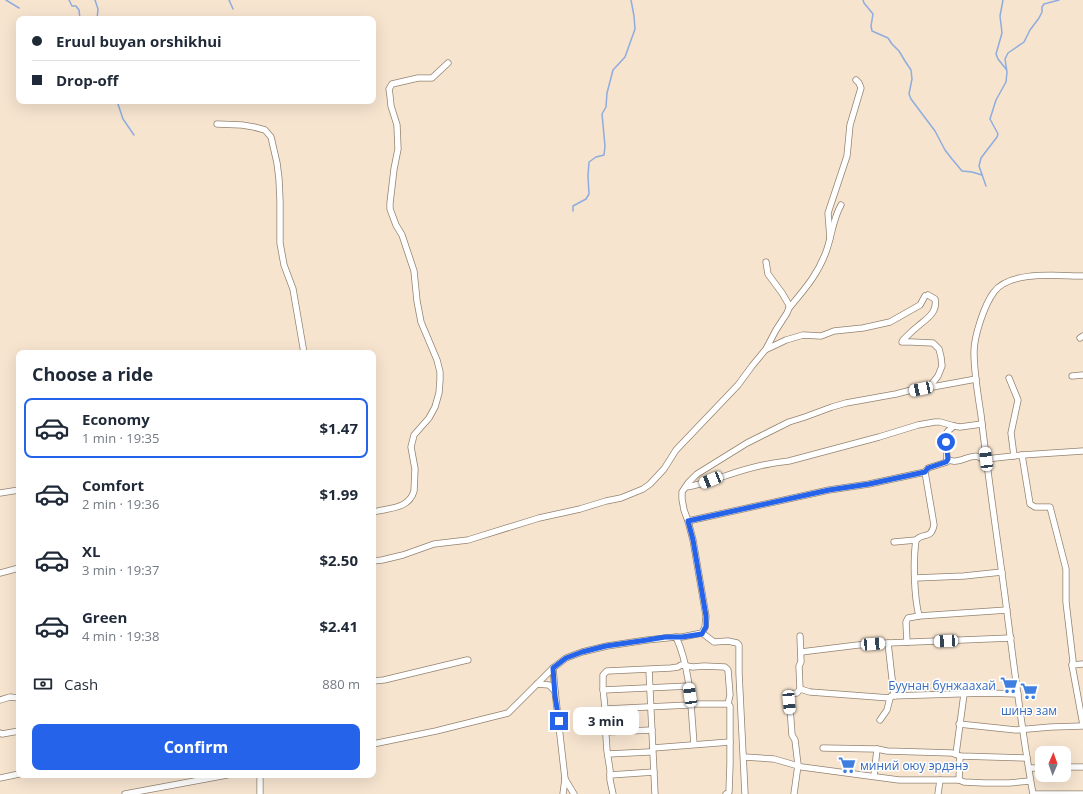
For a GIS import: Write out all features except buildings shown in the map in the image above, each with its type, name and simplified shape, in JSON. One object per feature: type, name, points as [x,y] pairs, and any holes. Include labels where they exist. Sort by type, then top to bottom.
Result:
[{"type":"street","points":[[376,511],[405,504],[410,500],[413,494],[415,469],[411,447],[414,435],[429,418],[435,408],[439,393],[440,380],[437,360],[427,339],[419,316],[414,270],[402,235],[396,225],[390,209],[394,169],[398,149],[397,125],[391,106],[389,89],[392,84],[418,78],[432,78],[448,63]]},
{"type":"street","points":[[830,238],[828,213],[847,156],[850,125],[861,88],[856,80]]},
{"type":"street","points":[[217,124],[254,127],[265,130],[271,138],[279,179],[280,243],[284,265],[294,289],[304,350]]},
{"type":"street","points":[[376,561],[403,555],[434,544],[468,540],[539,518],[621,498],[643,489],[650,484],[664,469],[676,450],[738,385],[766,349],[776,330],[788,313],[789,308],[816,274],[827,249],[841,205]]},
{"type":"street","points":[[766,262],[768,274],[782,293],[789,305],[789,308]]},
{"type":"street","points":[[1083,276],[1037,275],[1018,278],[998,288],[993,293],[983,312],[975,340],[974,351],[986,462],[1033,794],[1083,794]]},
{"type":"street","points":[[702,634],[706,627],[706,616],[693,540],[684,510],[682,494],[692,478],[747,443],[783,424],[846,403],[896,394],[931,384],[938,376],[942,366],[939,349],[933,343],[902,342],[932,315],[936,304],[935,299],[927,295],[920,305],[890,322],[864,328],[834,331],[821,336],[803,335],[786,340],[766,349]]},
{"type":"street","points":[[1072,376],[1083,375]]},
{"type":"street","points":[[810,415],[871,400],[976,378]]},
{"type":"street","points":[[1009,378],[1018,400],[1011,433],[1014,456]]},
{"type":"street","points":[[686,487],[702,484],[762,465],[779,461],[788,461],[918,425],[940,422],[960,427],[982,424]]},
{"type":"street","points":[[688,521],[829,490],[869,484],[925,472],[928,468],[946,462],[946,434],[948,430],[954,426]]},
{"type":"street","points":[[947,459],[956,461],[977,456],[986,462],[1022,455],[1083,451]]},
{"type":"street","points":[[959,724],[1016,730],[1083,726],[1072,665],[1073,661],[1066,602],[1066,569],[1050,507],[1035,507],[1030,504],[1022,455]]},
{"type":"street","points":[[894,542],[916,540],[919,536],[929,534],[933,530],[934,525],[925,472]]},
{"type":"street","points":[[0,493],[16,490]]},
{"type":"street","points":[[916,540],[915,578],[916,603],[919,616]]},
{"type":"street","points":[[0,573],[16,569]]},
{"type":"street","points":[[915,578],[964,576],[1002,572]]},
{"type":"street","points":[[906,642],[906,622],[908,618],[1007,610]]},
{"type":"street","points":[[376,743],[436,731],[508,712],[553,668],[566,658],[582,652],[606,646],[702,634],[714,642],[728,641],[738,643],[739,645],[745,794]]},
{"type":"street","points":[[794,794],[798,765],[795,740],[792,735],[788,694],[797,693],[800,689],[800,636]]},
{"type":"street","points":[[676,637],[685,666],[691,704],[694,744]]},
{"type":"street","points":[[800,652],[888,643],[1011,638]]},
{"type":"street","points":[[880,720],[887,710],[892,697],[888,643]]},
{"type":"street","points":[[376,681],[468,660]]},
{"type":"street","points":[[1072,665],[1083,664]]},
{"type":"street","points":[[614,794],[610,780],[603,675],[607,671],[649,670],[654,668],[671,668],[681,665],[688,667],[725,667],[728,670],[730,695],[728,704],[730,706],[730,764],[729,792],[726,794]]},
{"type":"street","points":[[553,668],[565,779],[563,794]]},
{"type":"street","points":[[649,670],[655,794]]},
{"type":"street","points":[[537,684],[549,685],[555,691]]},
{"type":"street","points":[[603,690],[688,686]]},
{"type":"street","points":[[800,689],[810,692],[892,697],[987,693],[1018,694]]},
{"type":"street","points":[[959,780],[959,724],[964,694]]},
{"type":"street","points":[[0,700],[10,697],[16,698]]},
{"type":"street","points":[[605,709],[689,706],[691,704],[728,704]]},
{"type":"street","points":[[606,732],[652,730]]},
{"type":"street","points":[[0,733],[16,732]]},
{"type":"street","points":[[608,754],[652,752],[653,748],[730,742]]},
{"type":"street","points":[[823,748],[877,749],[887,752],[952,753],[958,755],[1027,758]]},
{"type":"street","points":[[874,776],[877,749]]},
{"type":"street","points":[[744,757],[774,759],[802,767],[899,780],[959,780],[964,782],[984,783],[1030,781]]},
{"type":"street","points":[[1071,767],[1083,767]]},
{"type":"street","points":[[1029,768],[1035,768]]},
{"type":"street","points":[[610,775],[654,772]]},
{"type":"street","points":[[0,778],[16,775]]},
{"type":"street","points":[[125,794],[211,778]]},
{"type":"street","points":[[260,778],[260,794]]},
{"type":"street","points":[[565,779],[574,794]]},
{"type":"street","points":[[938,794],[940,780]]},
{"type":"waterway","points":[[6,0],[19,8]]},
{"type":"waterway","points":[[69,0],[72,6],[76,6],[79,10],[80,16]]},
{"type":"waterway","points":[[95,0],[98,9],[97,16]]},
{"type":"waterway","points":[[229,0],[233,9]]},
{"type":"waterway","points":[[573,211],[573,206],[586,199],[589,194],[589,162],[596,157],[604,155],[605,146],[602,114],[606,107],[607,93],[613,70],[625,57],[635,29],[631,0]]},
{"type":"waterway","points":[[863,0],[873,14],[871,26],[872,31],[888,38],[899,51],[911,70],[912,79],[909,94],[911,99],[935,131],[945,150],[962,171],[982,175]]},
{"type":"waterway","points":[[1003,0],[1000,16],[1002,33],[996,54],[1006,69]]},
{"type":"waterway","points":[[986,186],[979,166],[981,158],[998,134],[990,119],[996,100],[1006,82],[1007,72],[1005,59],[1008,53],[1024,42],[1030,30],[1039,18],[1044,4],[1059,0]]},
{"type":"waterway","points":[[118,104],[123,119],[134,135]]},
{"type":"place","name":"Буунан бунжаахай","points":[[1009,685]]},
{"type":"place","name":"шинэ зам","points":[[1029,691]]},
{"type":"place","name":"миний оюу эрдэнэ","points":[[847,765]]},
{"type":"route","points":[[559,721],[553,668],[566,658],[606,646],[656,638],[682,637],[702,634],[706,627],[706,616],[693,540],[688,521],[829,490],[869,484],[925,472],[928,468],[946,462],[948,459],[946,442]]}]
